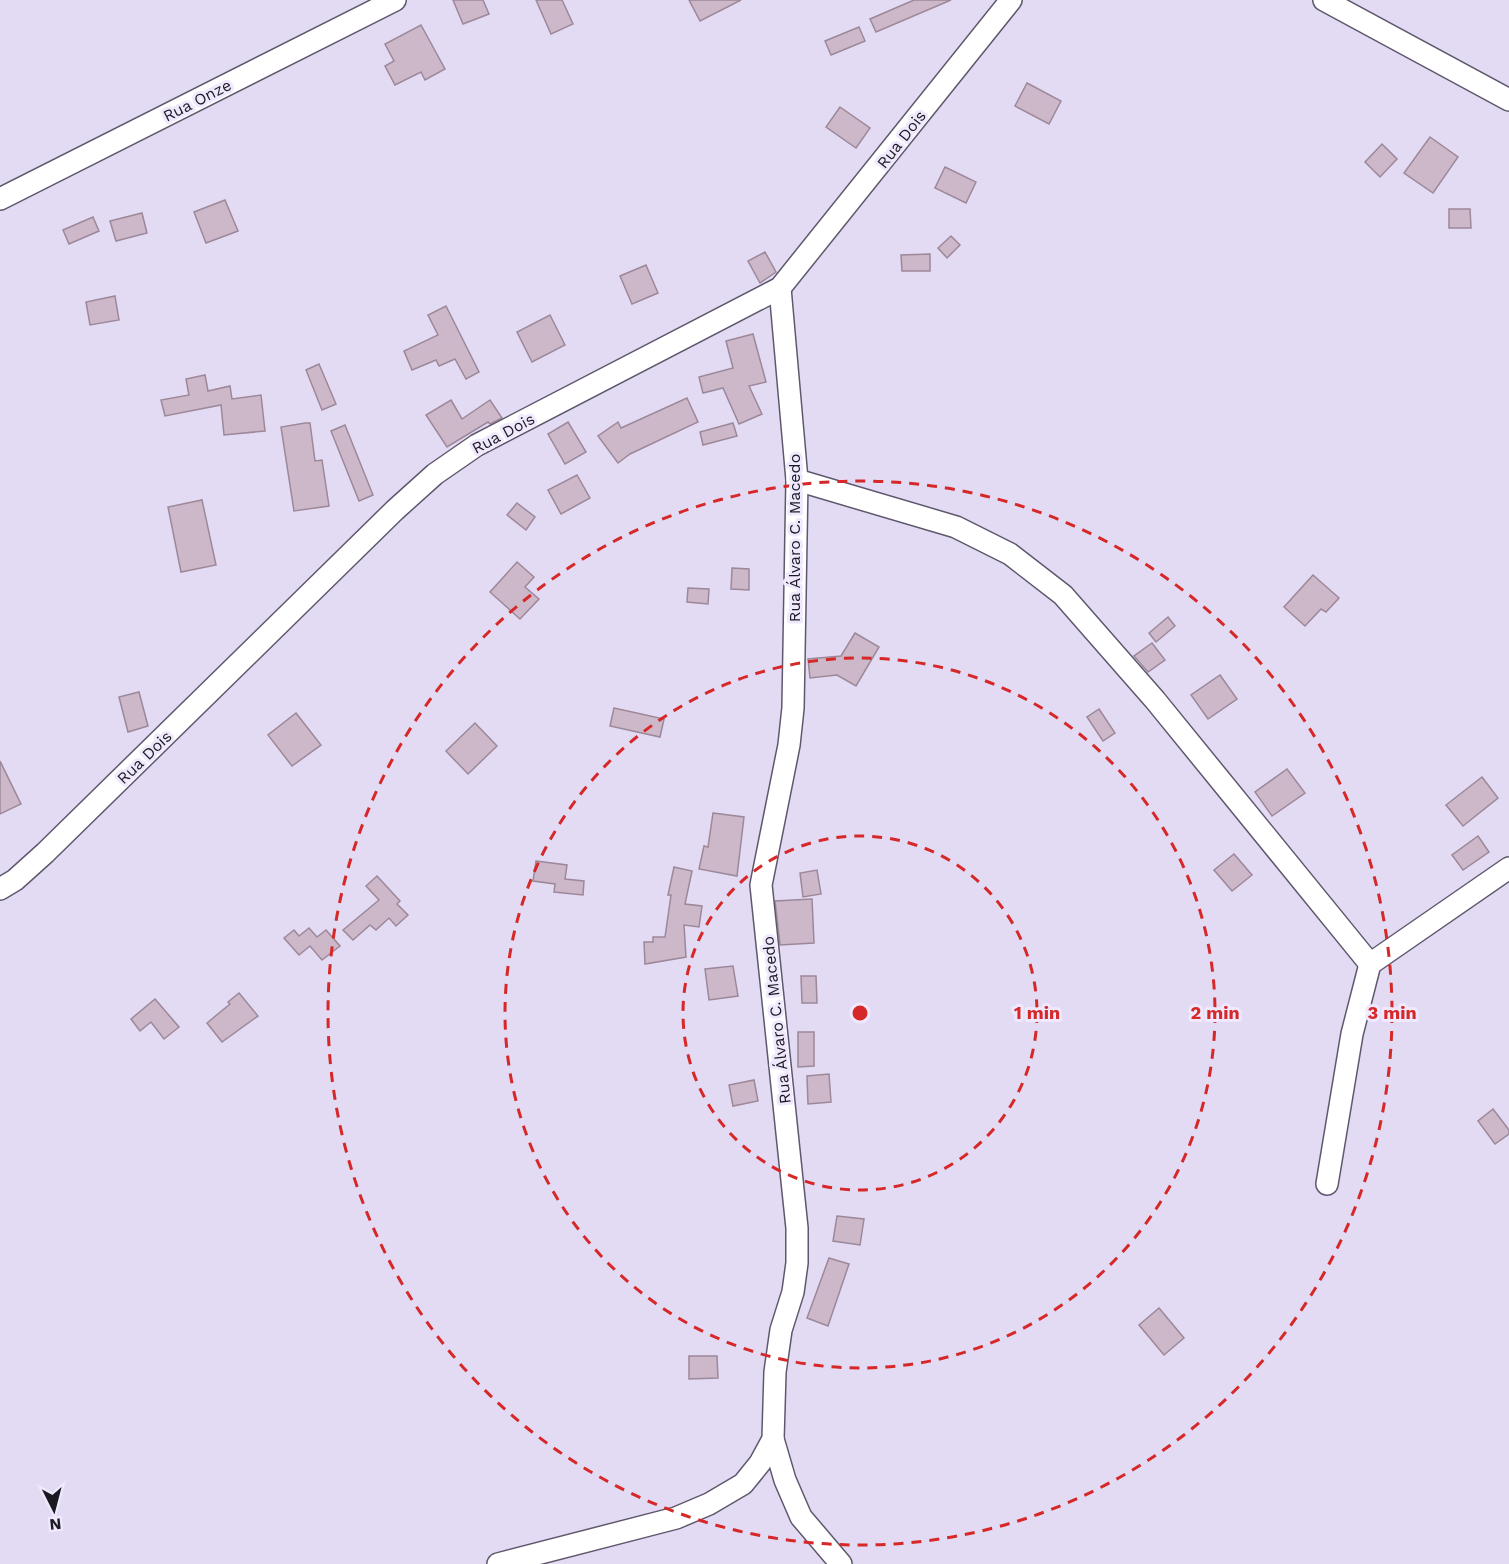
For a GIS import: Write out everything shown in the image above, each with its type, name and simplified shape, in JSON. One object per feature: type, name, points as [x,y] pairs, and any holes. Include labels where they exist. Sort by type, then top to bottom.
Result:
[{"type":"street","name":"Rua Onze","points":[[0,199],[394,0]]},
{"type":"street","name":"Rua Dois","points":[[0,889],[15,880],[45,853],[395,510],[435,474],[477,445],[780,288],[1011,0]]},
{"type":"street","points":[[1324,0],[1509,100]]},
{"type":"street","name":"Rua Álvaro C. Macedo","points":[[498,1564],[676,1518],[709,1504],[743,1484],[760,1463],[773,1439],[775,1372],[781,1330],[794,1282],[797,1228],[761,885],[789,745],[793,708],[796,480],[780,288]]},
{"type":"street","points":[[796,480],[956,527],[1010,554],[1063,595],[1155,700],[1370,964]]},
{"type":"street","points":[[1327,1184],[1352,1034],[1370,964],[1509,868]]},
{"type":"street","points":[[773,1439],[785,1480],[801,1517],[841,1564]]},
{"type":"building","points":[[453,0],[483,0],[489,14],[463,24]]},
{"type":"building","points":[[536,0],[562,0],[573,24],[551,34]]},
{"type":"building","points":[[689,0],[741,0],[700,21]]},
{"type":"building","points":[[914,0],[951,0],[876,32],[870,19]]},
{"type":"building","points":[[421,25],[445,69],[425,80],[421,72],[395,85],[385,66],[394,61],[385,44]]},
{"type":"building","points":[[859,27],[865,41],[831,55],[825,41]]},
{"type":"building","points":[[1027,83],[1061,101],[1049,124],[1015,106]]},
{"type":"building","points":[[840,107],[870,128],[856,148],[826,127]]},
{"type":"building","points":[[1430,137],[1458,157],[1433,193],[1404,173]]},
{"type":"building","points":[[1382,144],[1397,159],[1380,177],[1365,162]]},
{"type":"building","points":[[945,167],[976,182],[966,203],[935,188]]},
{"type":"building","points":[[225,200],[238,231],[206,243],[194,212]]},
{"type":"building","points":[[1449,209],[1470,209],[1471,228],[1449,228]]},
{"type":"building","points":[[142,213],[147,233],[116,241],[110,221]]},
{"type":"building","points":[[93,217],[99,231],[69,244],[63,230]]},
{"type":"building","points":[[951,236],[960,245],[947,258],[938,248]]},
{"type":"building","points":[[765,252],[776,272],[760,283],[748,261]]},
{"type":"building","points":[[930,254],[930,271],[902,271],[901,255]]},
{"type":"building","points":[[646,265],[658,293],[632,304],[620,276]]},
{"type":"building","points":[[115,296],[119,320],[90,325],[86,302]]},
{"type":"building","points":[[446,306],[479,372],[466,379],[455,359],[439,366],[436,360],[412,370],[404,351],[438,335],[428,315]]},
{"type":"building","points":[[550,315],[565,345],[532,362],[517,332]]},
{"type":"building","points":[[753,334],[766,382],[749,386],[762,414],[739,424],[723,388],[703,393],[699,377],[733,368],[726,341]]},
{"type":"building","points":[[319,364],[336,404],[322,410],[306,370]]},
{"type":"building","points":[[205,375],[208,391],[230,386],[232,399],[261,395],[265,431],[224,435],[221,405],[165,416],[161,400],[189,395],[186,379]]},
{"type":"building","points":[[687,398],[698,422],[630,454],[618,463],[598,436],[618,422],[621,428]]},
{"type":"building","points":[[451,400],[462,419],[490,400],[502,418],[490,424],[488,422],[447,447],[426,415]]},
{"type":"building","points":[[568,422],[586,452],[565,464],[548,434]]},
{"type":"building","points":[[310,423],[315,461],[322,460],[329,506],[294,511],[281,427]]},
{"type":"building","points":[[733,423],[737,436],[703,445],[700,432]]},
{"type":"building","points":[[345,425],[373,495],[359,501],[331,431]]},
{"type":"building","points":[[577,475],[590,498],[561,514],[548,490]]},
{"type":"building","points":[[202,500],[216,565],[181,572],[168,507]]},
{"type":"building","points":[[517,503],[535,517],[526,530],[507,515]]},
{"type":"building","points":[[517,562],[534,577],[525,587],[539,599],[520,619],[490,592]]},
{"type":"building","points":[[732,568],[749,569],[749,590],[731,589]]},
{"type":"building","points":[[1313,575],[1339,598],[1326,612],[1321,609],[1305,626],[1284,607]]},
{"type":"building","points":[[688,588],[709,589],[708,604],[687,602]]},
{"type":"building","points":[[1168,617],[1175,626],[1156,642],[1149,633]]},
{"type":"building","points":[[855,633],[879,647],[856,686],[837,675],[810,678],[808,659],[841,656]]},
{"type":"building","points":[[1152,643],[1165,660],[1148,672],[1134,656]]},
{"type":"building","points":[[1220,675],[1237,699],[1208,719],[1191,695]]},
{"type":"building","points":[[139,692],[148,726],[128,732],[119,697]]},
{"type":"building","points":[[614,708],[664,719],[660,737],[610,726]]},
{"type":"building","points":[[1099,709],[1115,733],[1103,741],[1087,717]]},
{"type":"building","points":[[296,713],[321,745],[292,766],[268,735]]},
{"type":"building","points":[[475,723],[497,746],[468,774],[446,751]]},
{"type":"building","points":[[0,761],[21,804],[0,814]]},
{"type":"building","points":[[1287,769],[1305,793],[1272,816],[1255,792]]},
{"type":"building","points":[[1482,777],[1498,798],[1463,826],[1446,805]]},
{"type":"building","points":[[713,813],[744,817],[737,876],[699,869],[704,846],[708,847]]},
{"type":"building","points":[[1478,836],[1489,852],[1463,870],[1452,855]]},
{"type":"building","points":[[1234,854],[1252,875],[1232,891],[1214,870]]},
{"type":"building","points":[[536,861],[567,865],[565,879],[584,881],[583,895],[554,892],[555,884],[533,881]]},
{"type":"building","points":[[674,867],[692,871],[685,904],[702,906],[699,927],[684,925],[686,957],[645,964],[644,942],[653,942],[653,937],[665,937],[671,895],[668,895]]},
{"type":"building","points":[[817,870],[821,894],[803,897],[800,873]]},
{"type":"building","points":[[377,876],[400,901],[397,904],[408,915],[396,926],[389,918],[376,930],[370,925],[353,940],[343,930],[379,900],[366,886]]},
{"type":"building","points":[[812,899],[814,943],[780,945],[775,901]]},
{"type":"building","points":[[309,928],[317,937],[326,930],[340,946],[322,960],[310,946],[299,955],[284,938],[294,930],[299,936]]},
{"type":"building","points":[[733,966],[738,996],[709,1000],[705,969]]},
{"type":"building","points":[[801,976],[816,976],[817,1003],[802,1003]]},
{"type":"building","points":[[239,993],[258,1016],[222,1042],[207,1023],[230,1004],[228,1002]]},
{"type":"building","points":[[155,999],[179,1027],[164,1039],[151,1022],[140,1031],[131,1019]]},
{"type":"building","points":[[798,1032],[814,1032],[814,1066],[798,1067]]},
{"type":"building","points":[[829,1074],[831,1102],[808,1104],[807,1076]]},
{"type":"building","points":[[754,1080],[758,1101],[733,1106],[729,1085]]},
{"type":"building","points":[[1493,1109],[1509,1130],[1509,1134],[1495,1144],[1478,1121]]},
{"type":"building","points":[[837,1216],[864,1219],[860,1245],[833,1241]]},
{"type":"building","points":[[829,1258],[849,1264],[828,1326],[807,1318]]},
{"type":"building","points":[[1159,1308],[1184,1338],[1164,1355],[1139,1325]]},
{"type":"building","points":[[689,1356],[717,1356],[718,1378],[689,1379]]}]
